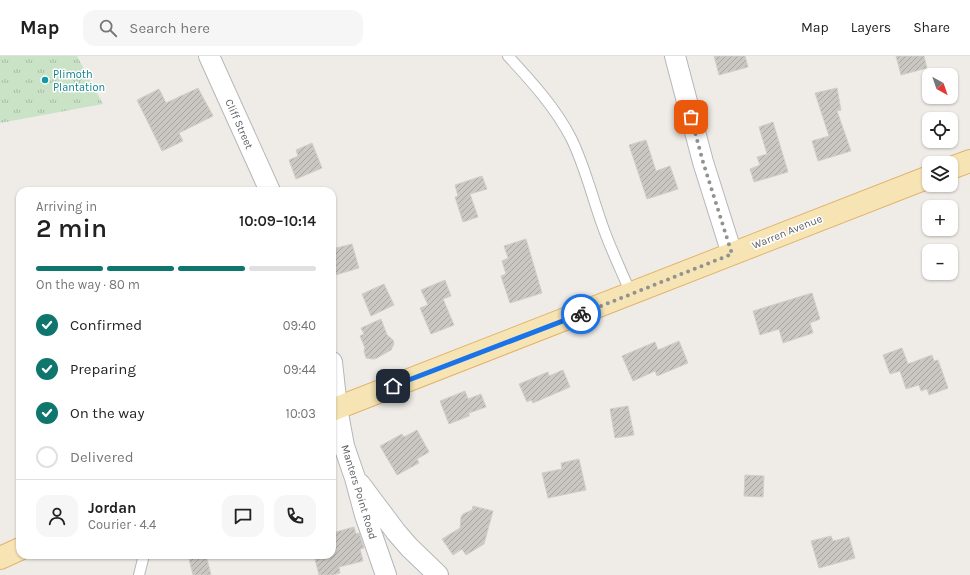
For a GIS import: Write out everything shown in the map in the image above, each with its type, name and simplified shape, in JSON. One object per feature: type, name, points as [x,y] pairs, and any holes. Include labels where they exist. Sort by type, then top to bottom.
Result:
[{"type":"main road","points":[[958,165],[970,160]]},
{"type":"main road","name":"Warren Avenue","points":[[336,408],[922,180]]},
{"type":"main road","points":[[0,558],[16,551]]},
{"type":"street","name":"Cliff Street","points":[[209,56],[268,187]]},
{"type":"street","points":[[675,56],[703,162],[732,254]]},
{"type":"street","name":"Manters Point Road","points":[[336,416],[365,515],[386,575]]},
{"type":"street","points":[[355,478],[396,532],[438,575]]},
{"type":"lane","points":[[508,56],[534,84],[557,115],[570,137],[582,164],[611,247],[632,294]]},
{"type":"lane","points":[[139,575],[143,559]]},
{"type":"green space","name":"Plimoth Plantation","points":[[0,56],[77,56],[103,104],[0,123]]},
{"type":"building","points":[[714,56],[745,56],[748,67],[719,75]]},
{"type":"building","points":[[896,56],[924,56],[927,68],[922,68],[922,69],[901,75]]},
{"type":"building","points":[[198,88],[213,116],[179,133],[183,141],[162,151],[137,100],[159,89],[166,103]]},
{"type":"building","points":[[837,88],[841,110],[837,111],[851,151],[818,161],[812,141],[829,136],[815,93]]},
{"type":"building","points":[[773,122],[788,172],[754,182],[750,169],[760,165],[757,157],[767,154],[759,127]]},
{"type":"building","points":[[646,140],[656,171],[670,166],[678,189],[647,199],[629,145]]},
{"type":"building","points":[[312,143],[322,168],[296,179],[289,160],[298,156],[296,150]]},
{"type":"building","points":[[482,176],[487,189],[470,194],[478,217],[463,222],[455,197],[458,196],[455,185]]},
{"type":"building","points":[[526,239],[542,293],[510,303],[501,276],[506,274],[502,261],[508,258],[504,246]]},
{"type":"building","points":[[352,244],[359,268],[336,275],[336,248]]},
{"type":"building","points":[[445,280],[451,296],[443,299],[454,325],[431,334],[420,308],[428,305],[421,290]]},
{"type":"building","points":[[384,284],[394,305],[371,316],[362,294]]},
{"type":"building","points":[[812,293],[820,319],[810,323],[813,333],[783,343],[779,329],[760,335],[753,311]]},
{"type":"building","points":[[381,319],[387,335],[393,340],[394,344],[391,350],[375,359],[366,358],[364,351],[365,348],[360,336],[364,334],[361,328]]},
{"type":"building","points":[[679,341],[688,363],[657,376],[655,371],[633,381],[622,356],[655,342],[658,350]]},
{"type":"building","points":[[902,348],[908,364],[932,355],[934,361],[938,360],[948,388],[929,395],[927,389],[921,391],[919,385],[906,389],[900,371],[890,374],[883,355]]},
{"type":"building","points":[[563,370],[570,387],[533,403],[531,400],[527,402],[519,384],[548,372],[549,376]]},
{"type":"building","points":[[465,391],[468,399],[481,394],[486,407],[469,413],[469,416],[449,424],[440,401]]},
{"type":"building","points":[[628,406],[634,435],[615,438],[610,409]]},
{"type":"building","points":[[417,430],[429,452],[417,459],[419,463],[397,475],[380,446],[402,434],[404,437]]},
{"type":"building","points":[[579,459],[586,490],[548,498],[542,473],[562,469],[561,463]]},
{"type":"building","points":[[745,475],[764,476],[763,497],[744,496]]},
{"type":"building","points":[[473,506],[493,511],[484,544],[466,555],[462,549],[453,555],[442,539],[460,528],[461,517],[463,514],[472,510]]},
{"type":"building","points":[[354,527],[356,534],[359,533],[364,548],[360,549],[363,561],[339,567],[340,573],[332,575],[319,575],[315,559],[336,559],[336,532]]},
{"type":"building","points":[[831,536],[833,541],[849,537],[855,558],[819,568],[811,541]]},
{"type":"building","points":[[189,559],[207,559],[211,575],[193,575]]},
{"type":"way so far","points":[[581,314],[732,254],[703,162],[691,117]]},
{"type":"place","name":"Plimoth Plantation","points":[[45,80]]},
{"type":"route","points":[[393,386],[581,314]]}]
